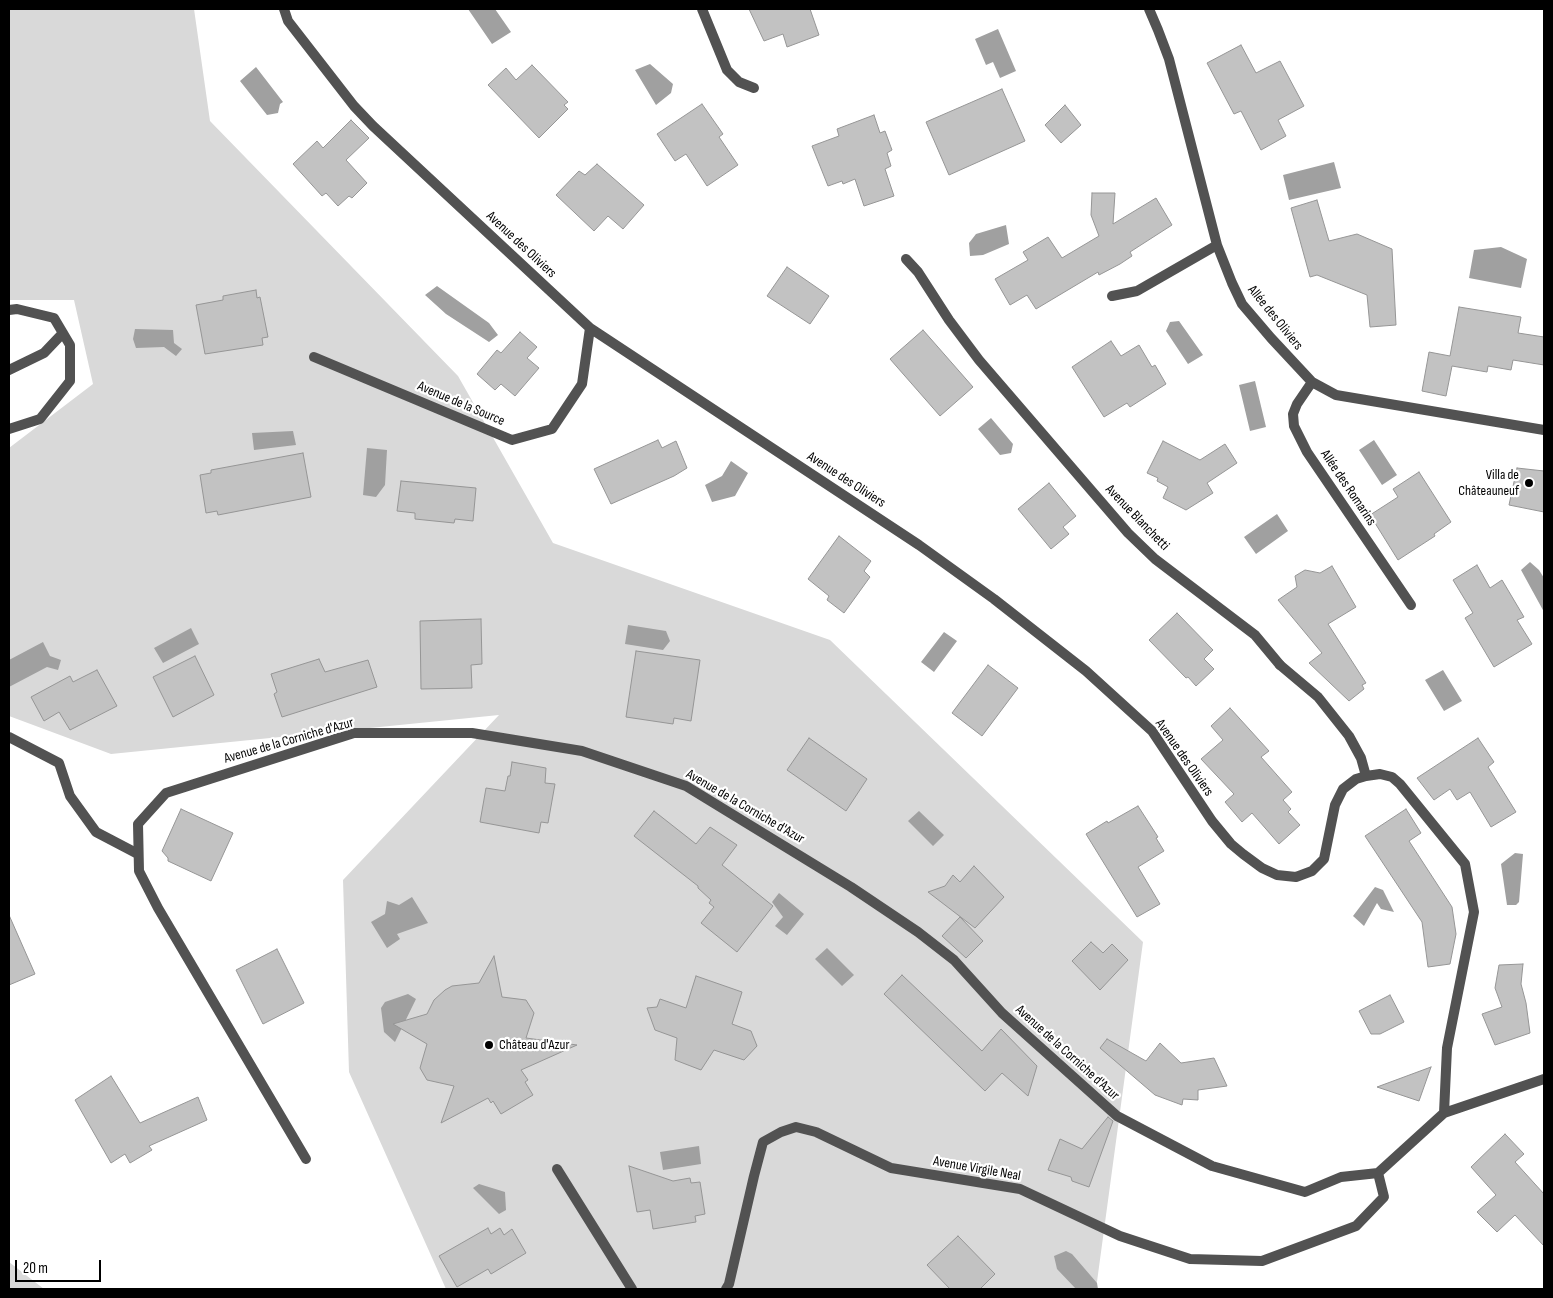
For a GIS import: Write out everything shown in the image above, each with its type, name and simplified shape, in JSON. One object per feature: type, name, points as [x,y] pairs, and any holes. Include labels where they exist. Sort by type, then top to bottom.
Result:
[{"type":"street","name":"Avenue des Oliviers","points":[[284,9],[288,21],[354,106],[373,126],[590,328],[919,545],[994,599],[1086,671],[1152,732],[1212,821],[1231,844],[1262,868],[1277,875],[1296,877],[1312,871],[1324,859],[1335,805],[1343,789],[1356,779],[1366,776]]},
{"type":"street","points":[[702,9],[727,70],[739,82],[754,88]]},
{"type":"street","name":"Allée des Oliviers","points":[[1148,9],[1168,59],[1217,244],[1232,284],[1242,304],[1312,382],[1336,395],[1544,430]]},
{"type":"street","points":[[1112,296],[1137,291],[1217,244]]},
{"type":"street","name":"Avenue Blanchetti","points":[[906,259],[918,272],[949,320],[979,360],[1128,533],[1155,559],[1256,635],[1280,665],[1318,697],[1350,736],[1361,758],[1366,776]]},
{"type":"street","points":[[9,310],[17,309],[54,318],[70,345],[70,381],[40,419],[9,429]]},
{"type":"street","name":"Avenue de la Source","points":[[314,357],[512,440],[552,429],[582,384],[590,328]]},
{"type":"street","points":[[9,370],[44,353],[63,333]]},
{"type":"street","name":"Allée des Romarins","points":[[1312,382],[1295,409],[1293,414],[1294,426],[1307,452],[1411,605]]},
{"type":"street","name":"Avenue de la Corniche d'Azur","points":[[306,1159],[158,908],[139,871],[138,824],[166,793],[354,733],[472,733],[582,752],[686,786],[851,887],[918,932],[954,960],[1002,1013],[1117,1116],[1212,1166],[1305,1192],[1341,1177],[1378,1174]]},
{"type":"street","points":[[9,737],[59,763],[70,796],[96,832],[138,854]]},
{"type":"street","points":[[1366,776],[1380,774],[1392,777],[1400,784],[1465,864],[1474,912],[1447,1048],[1444,1113]]},
{"type":"street","points":[[1378,1174],[1444,1113],[1544,1079]]},
{"type":"street","name":"Avenue Virgile Neal","points":[[726,1289],[729,1284],[763,1142],[781,1132],[796,1127],[816,1132],[891,1168],[1020,1189],[1120,1236],[1190,1259],[1262,1261],[1356,1226],[1384,1197],[1378,1174]]},
{"type":"street","points":[[557,1169],[632,1289]]},
{"type":"shaded area","points":[[9,9],[194,9],[210,121],[458,376],[553,543],[830,640],[1143,942],[1096,1289],[446,1289],[349,1072],[343,880],[499,715],[111,754],[9,716],[9,448],[93,384],[74,300],[9,300]]},
{"type":"shaded area","points":[[468,9],[495,9],[511,32],[492,44]]},
{"type":"shaded area","points":[[998,29],[1016,71],[1000,78],[993,62],[986,65],[975,39]]},
{"type":"shaded area","points":[[650,64],[673,84],[671,93],[656,105],[635,70]]},
{"type":"shaded area","points":[[256,67],[283,102],[280,104],[278,113],[267,115],[240,81]]},
{"type":"shaded area","points":[[1334,162],[1341,188],[1289,200],[1283,175]]},
{"type":"shaded area","points":[[1006,225],[1009,244],[983,255],[970,256],[969,243],[976,234]]},
{"type":"shaded area","points":[[1501,247],[1527,259],[1521,288],[1469,278],[1474,250]]},
{"type":"shaded area","points":[[437,286],[489,323],[498,335],[489,342],[446,314],[425,295]]},
{"type":"shaded area","points":[[1179,321],[1203,355],[1188,364],[1166,331],[1170,322]]},
{"type":"shaded area","points":[[135,329],[173,330],[174,343],[182,349],[176,356],[164,347],[136,348],[133,339]]},
{"type":"shaded area","points":[[1255,381],[1266,427],[1250,431],[1239,385]]},
{"type":"shaded area","points":[[991,418],[1013,444],[1011,453],[1000,455],[978,429]]},
{"type":"shaded area","points":[[293,431],[296,445],[254,450],[252,433]]},
{"type":"shaded area","points":[[1374,440],[1397,475],[1382,485],[1359,450]]},
{"type":"shaded area","points":[[367,448],[387,450],[385,485],[376,497],[363,495]]},
{"type":"shaded area","points":[[731,461],[748,473],[735,496],[712,502],[705,485],[722,476]]},
{"type":"shaded area","points":[[1277,514],[1288,531],[1256,554],[1244,537]]},
{"type":"shaded area","points":[[1530,562],[1539,570],[1544,578],[1544,612],[1521,570]]},
{"type":"shaded area","points":[[628,625],[666,631],[670,641],[663,650],[625,644]]},
{"type":"shaded area","points":[[191,628],[199,644],[163,663],[154,648]]},
{"type":"shaded area","points":[[944,632],[957,641],[934,672],[921,662]]},
{"type":"shaded area","points":[[43,642],[50,656],[61,660],[58,670],[47,667],[9,687],[9,660]]},
{"type":"shaded area","points":[[1443,670],[1462,701],[1444,711],[1425,680]]},
{"type":"shaded area","points":[[919,811],[944,835],[933,846],[908,821]]},
{"type":"shaded area","points":[[1515,853],[1523,854],[1519,902],[1516,905],[1507,905],[1501,864]]},
{"type":"shaded area","points":[[1375,887],[1383,890],[1394,912],[1381,909],[1377,903],[1364,926],[1353,916]]},
{"type":"shaded area","points":[[779,893],[804,914],[787,935],[775,926],[783,917],[772,902]]},
{"type":"shaded area","points":[[412,897],[428,923],[397,934],[400,939],[387,948],[371,922],[385,914],[387,901],[399,905]]},
{"type":"shaded area","points":[[827,948],[854,975],[842,986],[815,959]]},
{"type":"shaded area","points":[[408,994],[416,999],[395,1042],[384,1032],[381,1008],[385,1002]]},
{"type":"shaded area","points":[[699,1146],[701,1164],[663,1170],[660,1152]]},
{"type":"shaded area","points":[[479,1184],[505,1192],[506,1210],[499,1214],[473,1188]]},
{"type":"shaded area","points":[[1066,1251],[1072,1254],[1097,1283],[1098,1289],[1076,1289],[1057,1269],[1054,1256]]},
{"type":"shaded area","points":[[9,1262],[44,1289],[9,1289]]},
{"type":"building","points":[[749,9],[810,9],[819,35],[787,47],[783,34],[764,41]]},
{"type":"building","points":[[1241,45],[1256,73],[1280,61],[1304,106],[1278,120],[1286,136],[1261,150],[1241,111],[1234,114],[1207,63]]},
{"type":"building","points":[[532,65],[568,102],[564,105],[568,109],[539,138],[488,85],[506,68],[516,80]]},
{"type":"building","points":[[1002,89],[1025,141],[949,175],[926,122]]},
{"type":"building","points":[[702,104],[723,134],[719,137],[738,165],[707,186],[686,154],[675,161],[657,134]]},
{"type":"building","points":[[1065,105],[1081,125],[1061,143],[1045,125]]},
{"type":"building","points":[[874,115],[880,133],[885,131],[892,150],[887,153],[891,166],[885,169],[894,196],[864,206],[855,179],[843,184],[842,181],[828,186],[812,146],[839,136],[837,129]]},
{"type":"building","points":[[351,120],[369,138],[346,160],[367,183],[352,198],[349,196],[338,206],[326,193],[322,196],[293,164],[317,141],[323,148]]},
{"type":"building","points":[[597,164],[644,205],[623,229],[608,216],[594,231],[556,195],[579,171],[585,175]]},
{"type":"building","points":[[1092,193],[1115,193],[1113,224],[1156,198],[1172,225],[1130,252],[1132,256],[1120,264],[1099,275],[1098,272],[1036,309],[1027,295],[1010,305],[995,279],[1028,260],[1023,252],[1048,237],[1062,258],[1099,236],[1091,215]]},
{"type":"building","points":[[1317,200],[1329,241],[1357,234],[1392,249],[1396,325],[1370,327],[1367,295],[1317,275],[1310,277],[1291,208]]},
{"type":"building","points":[[787,267],[829,296],[810,324],[767,296]]},
{"type":"building","points":[[256,290],[257,298],[260,297],[268,337],[262,338],[263,345],[205,354],[196,305],[223,300],[223,296]]},
{"type":"building","points":[[1459,307],[1521,317],[1518,333],[1544,337],[1544,365],[1513,360],[1511,370],[1488,366],[1487,372],[1452,366],[1446,396],[1422,391],[1429,352],[1450,356]]},
{"type":"building","points":[[923,330],[973,387],[940,416],[890,359]]},
{"type":"building","points":[[520,332],[537,347],[527,358],[539,368],[515,396],[501,384],[495,390],[477,374],[497,350],[501,353]]},
{"type":"building","points":[[1111,341],[1121,356],[1139,345],[1152,367],[1155,365],[1166,384],[1130,407],[1127,403],[1104,417],[1072,367]]},
{"type":"building","points":[[658,440],[662,448],[676,441],[687,468],[674,476],[611,504],[594,469]]},
{"type":"building","points":[[1163,441],[1200,460],[1225,444],[1237,463],[1207,483],[1213,493],[1186,510],[1163,498],[1168,487],[1157,481],[1158,478],[1147,473]]},
{"type":"building","points":[[303,453],[311,497],[218,515],[217,511],[206,513],[200,475],[211,473],[211,470]]},
{"type":"building","name":"Villa de Châteauneuf","points":[[1517,468],[1544,471],[1544,512],[1509,505]]},
{"type":"building","points":[[1419,472],[1451,522],[1434,534],[1435,536],[1398,560],[1370,515],[1398,497],[1393,489]]},
{"type":"building","points":[[401,481],[476,488],[473,521],[455,519],[454,523],[415,519],[415,513],[397,511]]},
{"type":"building","points":[[1049,483],[1076,516],[1063,527],[1069,534],[1051,549],[1018,509]]},
{"type":"building","points":[[839,536],[871,561],[864,571],[870,577],[844,613],[827,600],[829,596],[808,579]]},
{"type":"building","points":[[1477,565],[1490,588],[1502,580],[1524,617],[1517,620],[1532,644],[1494,667],[1465,618],[1473,613],[1453,580]]},
{"type":"building","points":[[1332,566],[1356,607],[1328,624],[1366,683],[1362,685],[1364,689],[1349,701],[1309,663],[1322,653],[1278,600],[1297,587],[1295,576],[1305,570],[1320,573]]},
{"type":"building","points":[[1177,613],[1213,650],[1204,659],[1214,669],[1196,686],[1149,640]]},
{"type":"building","points":[[481,619],[482,664],[471,665],[472,688],[421,689],[420,621]]},
{"type":"building","points":[[636,651],[700,660],[691,721],[674,718],[673,724],[626,717]]},
{"type":"building","points":[[195,656],[214,695],[173,717],[153,677]]},
{"type":"building","points":[[319,659],[325,672],[368,660],[377,687],[282,717],[274,694],[277,692],[271,674]]},
{"type":"building","points":[[988,665],[1018,688],[982,736],[952,713]]},
{"type":"building","points":[[97,670],[117,706],[70,730],[59,712],[44,721],[31,697],[70,676],[73,682]]},
{"type":"building","points":[[1230,708],[1269,751],[1261,757],[1292,792],[1283,800],[1291,809],[1288,812],[1300,825],[1279,844],[1252,813],[1242,822],[1225,802],[1234,794],[1201,759],[1223,740],[1211,726]]},
{"type":"building","points":[[809,738],[867,779],[846,811],[787,770]]},
{"type":"building","points":[[1478,738],[1494,762],[1488,767],[1516,812],[1491,827],[1470,792],[1457,800],[1450,789],[1434,800],[1417,778]]},
{"type":"building","points":[[512,762],[546,768],[545,783],[555,784],[548,823],[541,822],[539,833],[480,822],[486,788],[505,791]]},
{"type":"building","points":[[1138,806],[1158,837],[1156,838],[1164,851],[1138,867],[1160,904],[1137,917],[1086,834]]},
{"type":"building","points":[[181,809],[233,833],[211,881],[168,861],[168,858],[162,851]]},
{"type":"building","points":[[1406,809],[1421,833],[1409,841],[1452,907],[1456,934],[1450,964],[1428,967],[1422,922],[1365,836]]},
{"type":"building","points":[[654,811],[696,844],[710,827],[737,845],[722,865],[773,906],[737,952],[701,923],[714,907],[709,903],[711,900],[698,886],[634,836]]},
{"type":"building","points":[[974,866],[1004,897],[975,928],[928,892],[945,886],[953,875],[960,882]]},
{"type":"building","points":[[9,915],[35,974],[9,985]]},
{"type":"building","points":[[960,917],[983,941],[966,958],[942,936]]},
{"type":"building","points":[[1091,942],[1103,953],[1112,944],[1128,960],[1100,990],[1072,961]]},
{"type":"building","points":[[277,949],[304,1003],[263,1024],[236,970]]},
{"type":"building","name":"Château d'Azur","points":[[494,956],[502,997],[526,1000],[534,1013],[526,1038],[577,1045],[521,1070],[528,1080],[525,1082],[533,1095],[501,1114],[493,1101],[491,1103],[488,1098],[441,1123],[454,1086],[427,1080],[420,1068],[427,1044],[393,1024],[427,1014],[434,1000],[452,986],[479,983]]},
{"type":"building","points":[[1523,964],[1521,984],[1530,1033],[1495,1045],[1482,1014],[1502,1007],[1495,988],[1499,965]]},
{"type":"building","points":[[902,975],[982,1051],[1001,1029],[1037,1066],[1028,1096],[1002,1073],[985,1091],[884,994]]},
{"type":"building","points":[[696,976],[742,992],[732,1024],[751,1031],[757,1046],[744,1060],[714,1050],[701,1070],[675,1060],[677,1038],[655,1030],[647,1008],[657,1007],[660,999],[686,1008]]},
{"type":"building","points":[[1390,995],[1404,1022],[1380,1034],[1371,1034],[1359,1011]]},
{"type":"building","points":[[1107,1039],[1146,1061],[1160,1043],[1181,1063],[1214,1058],[1227,1086],[1198,1090],[1198,1100],[1183,1099],[1182,1105],[1155,1095],[1100,1048]]},
{"type":"building","points":[[1431,1067],[1419,1101],[1377,1087]]},
{"type":"building","points":[[111,1076],[140,1123],[198,1097],[207,1120],[149,1146],[152,1150],[130,1163],[125,1154],[111,1163],[75,1100]]},
{"type":"building","points":[[1108,1117],[1113,1121],[1089,1187],[1072,1181],[1071,1177],[1048,1170],[1060,1139],[1082,1149]]},
{"type":"building","points":[[1505,1134],[1524,1154],[1515,1162],[1544,1194],[1544,1246],[1515,1215],[1497,1232],[1477,1212],[1496,1195],[1471,1167]]},
{"type":"building","points":[[629,1166],[673,1181],[690,1178],[691,1183],[700,1182],[705,1214],[695,1216],[696,1222],[653,1229],[650,1210],[637,1212]]},
{"type":"building","points":[[488,1228],[491,1234],[500,1228],[504,1235],[512,1229],[526,1253],[491,1274],[488,1269],[457,1287],[439,1256]]},
{"type":"building","points":[[958,1236],[995,1274],[980,1289],[950,1289],[927,1265]]},
{"type":"place","name":"Villa de Châteauneuf","points":[[1529,483]]},
{"type":"place","name":"Château d'Azur","points":[[489,1045]]}]
